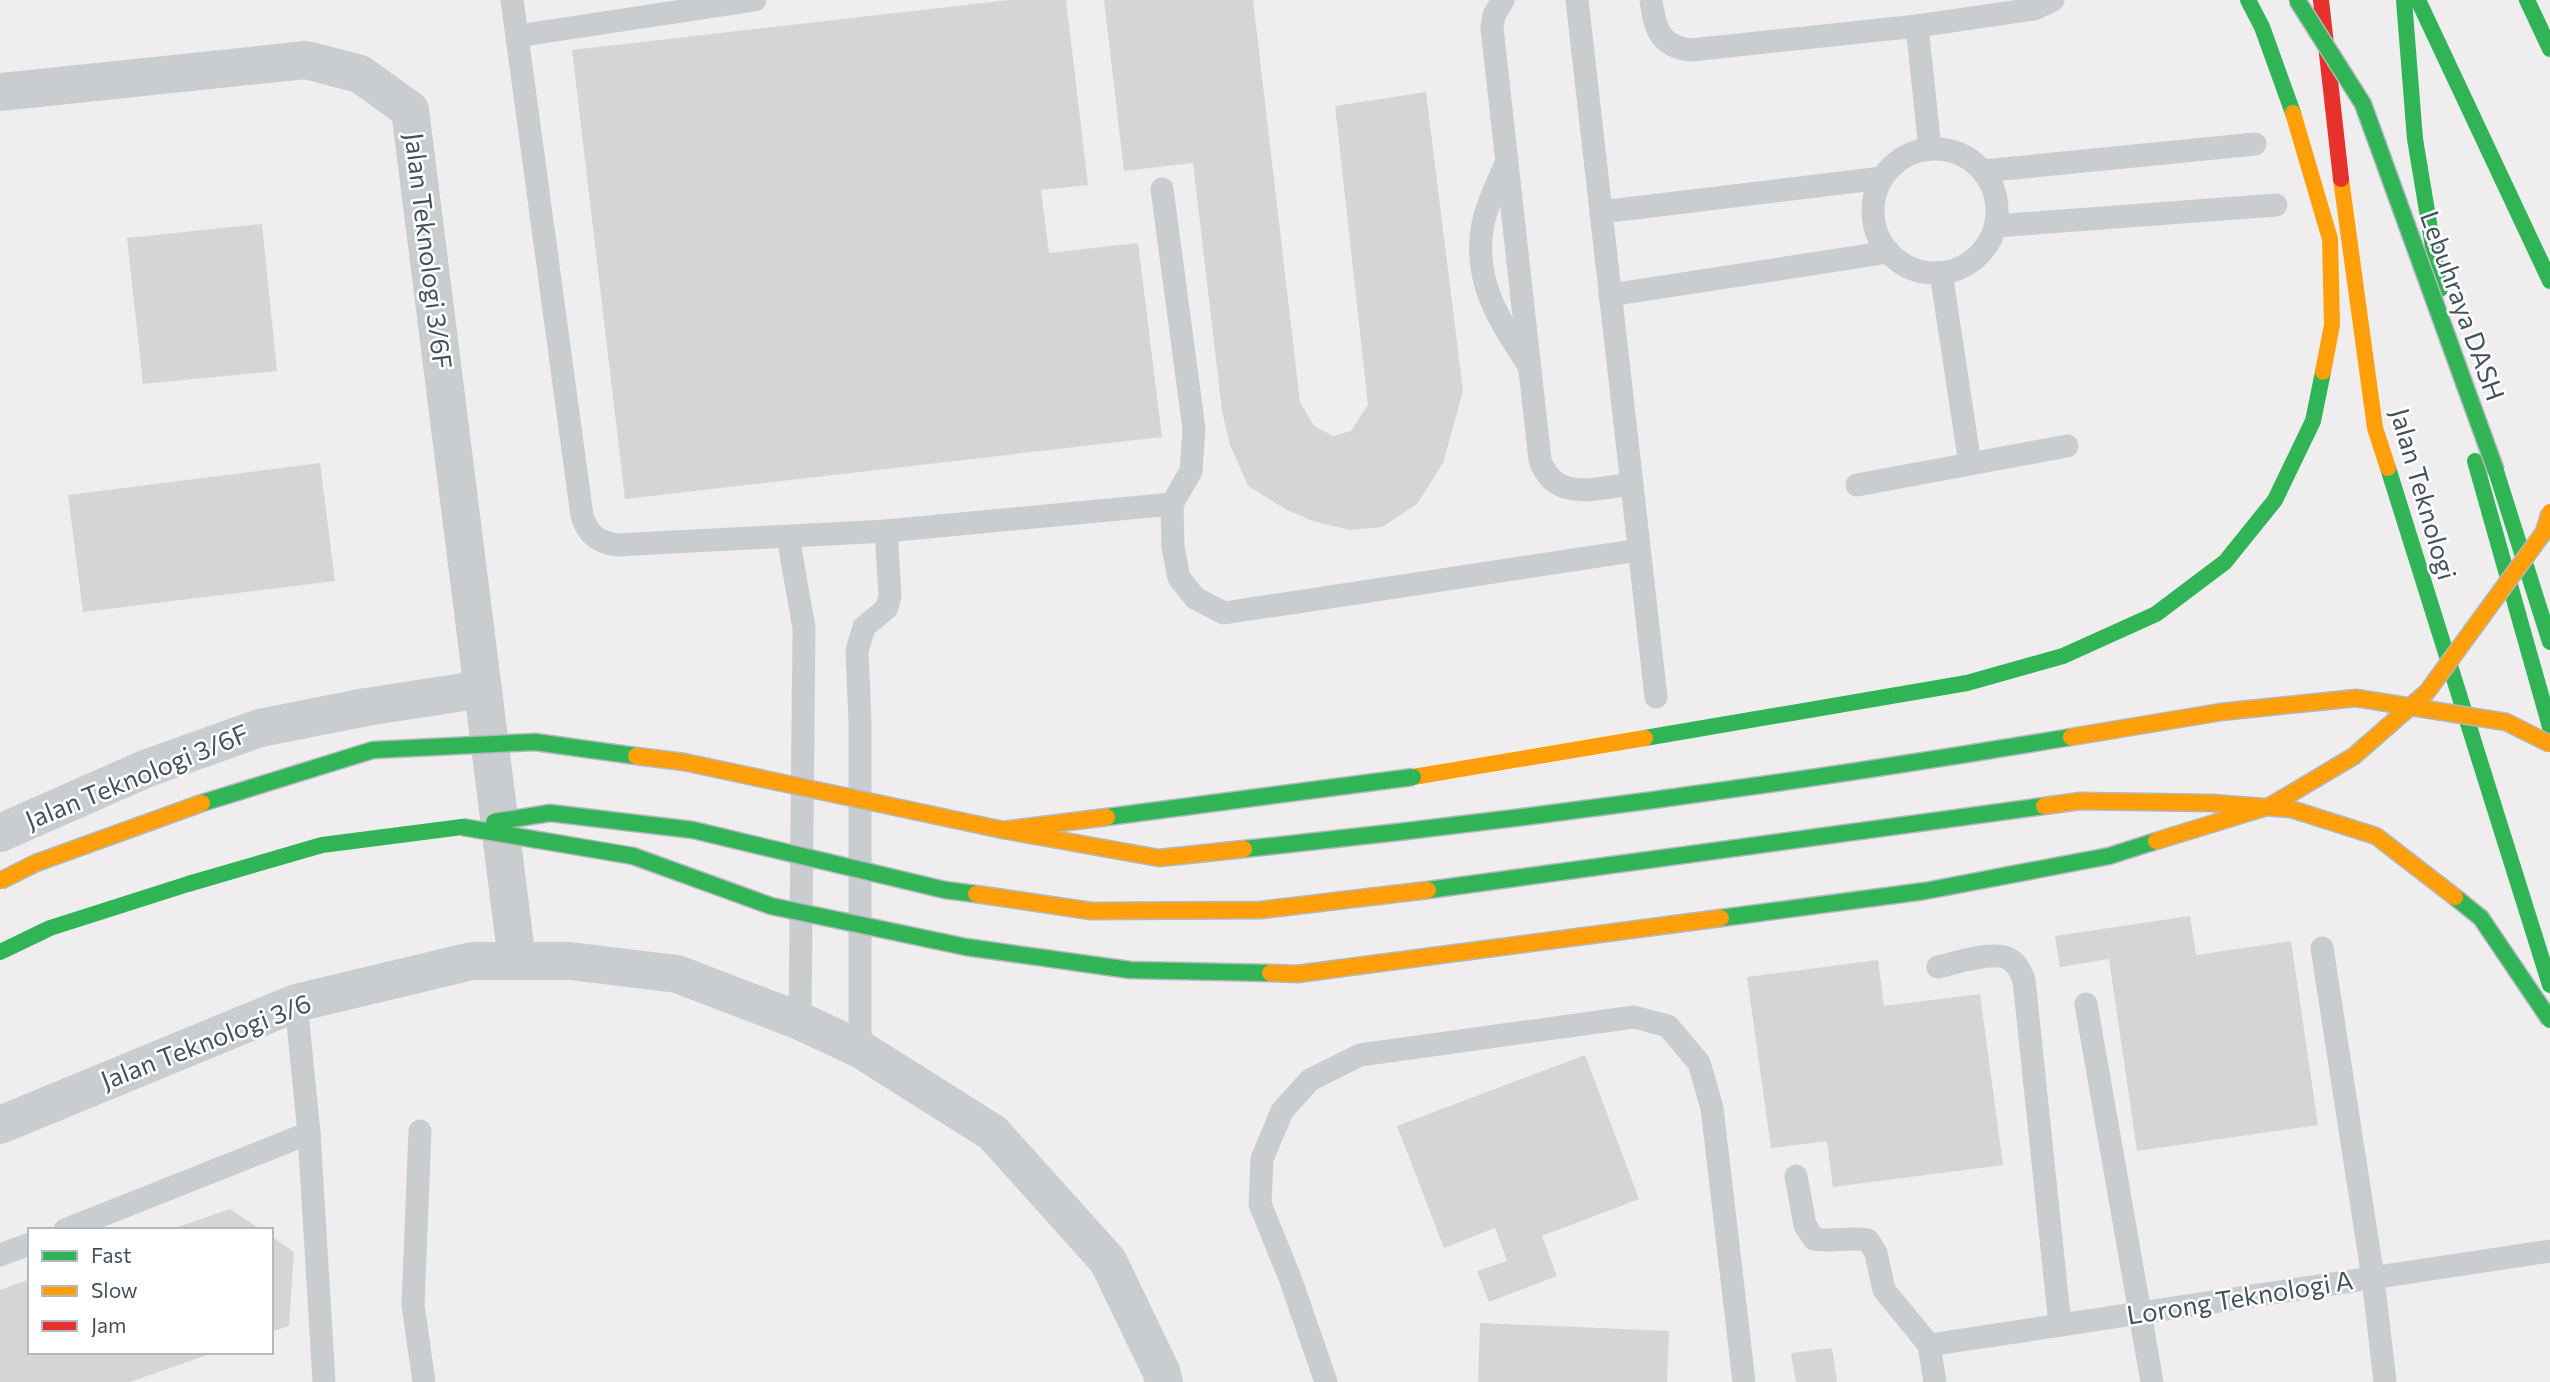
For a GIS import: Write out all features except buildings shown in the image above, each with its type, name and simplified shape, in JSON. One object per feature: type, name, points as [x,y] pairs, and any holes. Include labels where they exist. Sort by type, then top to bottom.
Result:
[{"type":"main road","points":[[1003,830],[1413,778],[1967,683],[2063,656],[2156,614],[2225,562],[2275,500],[2313,421],[2332,325],[2330,239],[2298,125],[2262,27],[2248,0]]},
{"type":"main road","name":"Lebuhraya DASH","points":[[2297,0],[2363,104],[2496,471],[2550,642]]},
{"type":"main road","name":"Jalan Teknologi","points":[[2321,0],[2331,103],[2375,428],[2550,985]]},
{"type":"main road","points":[[2404,0],[2415,139],[2461,411],[2550,727]]},
{"type":"main road","points":[[2418,0],[2550,281]]},
{"type":"main road","points":[[2527,0],[2550,49]]},
{"type":"main road","points":[[462,827],[633,856],[771,906],[966,947],[1130,970],[1297,974],[1925,891],[2109,856],[2270,806],[2354,756],[2427,692],[2544,532],[2550,513]]},
{"type":"main road","points":[[0,881],[36,863],[239,790],[373,750],[535,742],[684,762],[1003,830],[1159,858],[1413,831],[1940,759],[2221,712],[2356,698],[2506,722],[2550,744]]},
{"type":"main road","points":[[0,952],[50,928],[322,845],[550,813],[693,830],[945,890],[1091,911],[1261,910],[1536,876],[2080,801],[2211,803],[2291,809],[2376,836],[2481,918],[2550,1020]]},
{"type":"street","name":"Jalan Teknologi 3/6F","points":[[0,93],[306,60],[360,74],[410,110],[517,961]]},
{"type":"street","name":"Jalan Teknologi 3/6F","points":[[0,833],[145,769],[260,729],[366,707],[483,689]]},
{"type":"street","name":"Jalan Teknologi 3/6","points":[[0,1125],[296,1003],[472,961],[570,961],[677,974],[800,1021],[860,1049],[993,1133],[1108,1261],[1164,1382]]},
{"type":"lane","points":[[512,0],[580,502],[585,527],[593,537],[604,543],[617,545],[788,537],[886,531],[1172,504]]},
{"type":"lane","points":[[517,36],[755,0]]},
{"type":"lane","points":[[1503,0],[1494,15],[1492,28],[1540,460],[1544,472],[1553,482],[1564,488],[1577,490],[1632,484]]},
{"type":"lane","points":[[1577,0],[1656,697]]},
{"type":"lane","points":[[1651,0],[1659,33],[1667,43],[1691,50],[1917,26],[2034,9],[2053,0]]},
{"type":"lane","points":[[1917,26],[1930,149]]},
{"type":"lane","points":[[1983,171],[2255,144]]},
{"type":"lane","points":[[1930,149],[1949,150],[1968,158],[1983,171],[1993,187],[1997,206],[1996,226],[1989,243],[1976,258],[1960,268],[1941,273],[1922,271],[1903,264],[1889,252],[1878,235],[1873,216],[1875,197],[1882,178],[1894,164],[1911,153],[1930,149]]},
{"type":"lane","points":[[1507,159],[1483,222],[1481,266],[1493,309],[1530,367]]},
{"type":"lane","points":[[1601,212],[1882,178]]},
{"type":"lane","points":[[1162,190],[1194,429],[1191,471],[1172,504],[1173,547],[1179,578],[1195,598],[1224,613],[1639,550]]},
{"type":"lane","points":[[1996,226],[2276,205]]},
{"type":"lane","points":[[1611,295],[1889,252]]},
{"type":"lane","points":[[1941,273],[1969,464]]},
{"type":"lane","points":[[1857,485],[2067,446]]},
{"type":"lane","points":[[860,1049],[860,722],[857,651],[864,627],[887,608],[890,595],[886,531]]},
{"type":"lane","points":[[788,537],[804,628],[800,1021]]},
{"type":"lane","points":[[2322,948],[2373,1278],[2385,1382]]},
{"type":"lane","points":[[1938,967],[1992,956],[2007,957],[2018,966],[2024,980],[2060,1325]]},
{"type":"lane","points":[[296,1003],[309,1133],[324,1382]]},
{"type":"lane","points":[[2086,1004],[2152,1382]]},
{"type":"lane","points":[[1326,1382],[1290,1278],[1260,1204],[1262,1159],[1282,1111],[1310,1080],[1360,1055],[1634,1017],[1668,1026],[1699,1063],[1712,1108],[1744,1382]]},
{"type":"lane","points":[[420,1130],[413,1305],[424,1382]]},
{"type":"lane","points":[[70,1228],[309,1133]]},
{"type":"lane","points":[[1796,1176],[1805,1225],[1814,1239],[1829,1241],[1853,1237],[1868,1240],[1876,1253],[1884,1290],[1929,1345],[1936,1382]]},
{"type":"lane","points":[[0,1255],[28,1245]]},
{"type":"lane","name":"Lorong Teknologi A","points":[[1929,1345],[2550,1251]]},
{"type":"traffic: fast","points":[[2248,0],[2262,27],[2293,113]]},
{"type":"traffic: fast","points":[[2297,0],[2363,104],[2496,471]]},
{"type":"traffic: fast","points":[[2404,0],[2415,139],[2440,289]]},
{"type":"traffic: fast","points":[[2418,0],[2550,281]]},
{"type":"traffic: fast","points":[[2527,0],[2550,49]]},
{"type":"traffic: fast","points":[[1645,738],[1967,683],[2063,656],[2156,614],[2225,562],[2275,500],[2313,421],[2323,372]]},
{"type":"traffic: fast","points":[[2475,461],[2550,727]]},
{"type":"traffic: fast","points":[[2388,468],[2550,985]]},
{"type":"traffic: fast","points":[[2496,471],[2550,642]]},
{"type":"traffic: fast","points":[[1244,849],[1658,799],[2071,737]]},
{"type":"traffic: fast","points":[[202,803],[373,750],[535,742],[636,756]]},
{"type":"traffic: fast","points":[[1107,817],[1413,777]]},
{"type":"traffic: fast","points":[[1428,890],[2044,806]]},
{"type":"traffic: fast","points":[[494,822],[550,813],[693,830],[945,890],[976,894]]},
{"type":"traffic: fast","points":[[0,952],[50,928],[322,845],[462,827]]},
{"type":"traffic: fast","points":[[462,827],[633,856],[771,906],[966,947],[1130,970],[1270,973]]},
{"type":"traffic: fast","points":[[1721,918],[1925,891],[2109,856],[2156,841]]},
{"type":"traffic: fast","points":[[2455,897],[2481,918],[2550,1020]]},
{"type":"traffic: slow","points":[[2293,113],[2330,239],[2332,325],[2323,372]]},
{"type":"traffic: slow","points":[[2341,179],[2375,428],[2388,468]]},
{"type":"traffic: slow","points":[[2156,841],[2270,806],[2354,756],[2427,692],[2544,532],[2550,512]]},
{"type":"traffic: slow","points":[[2071,737],[2221,712],[2356,698],[2506,722],[2550,744]]},
{"type":"traffic: slow","points":[[1413,777],[1645,738]]},
{"type":"traffic: slow","points":[[636,756],[684,762],[1003,830],[1107,817]]},
{"type":"traffic: slow","points":[[2044,806],[2080,801],[2211,803],[2291,809],[2376,836],[2455,897]]},
{"type":"traffic: slow","points":[[0,881],[36,863],[202,803]]},
{"type":"traffic: slow","points":[[1003,830],[1159,858],[1244,849]]},
{"type":"traffic: slow","points":[[976,894],[1091,911],[1261,910],[1428,890]]},
{"type":"traffic: slow","points":[[1270,973],[1297,974],[1721,918]]},
{"type":"traffic: jam","points":[[2321,0],[2341,179]]}]
